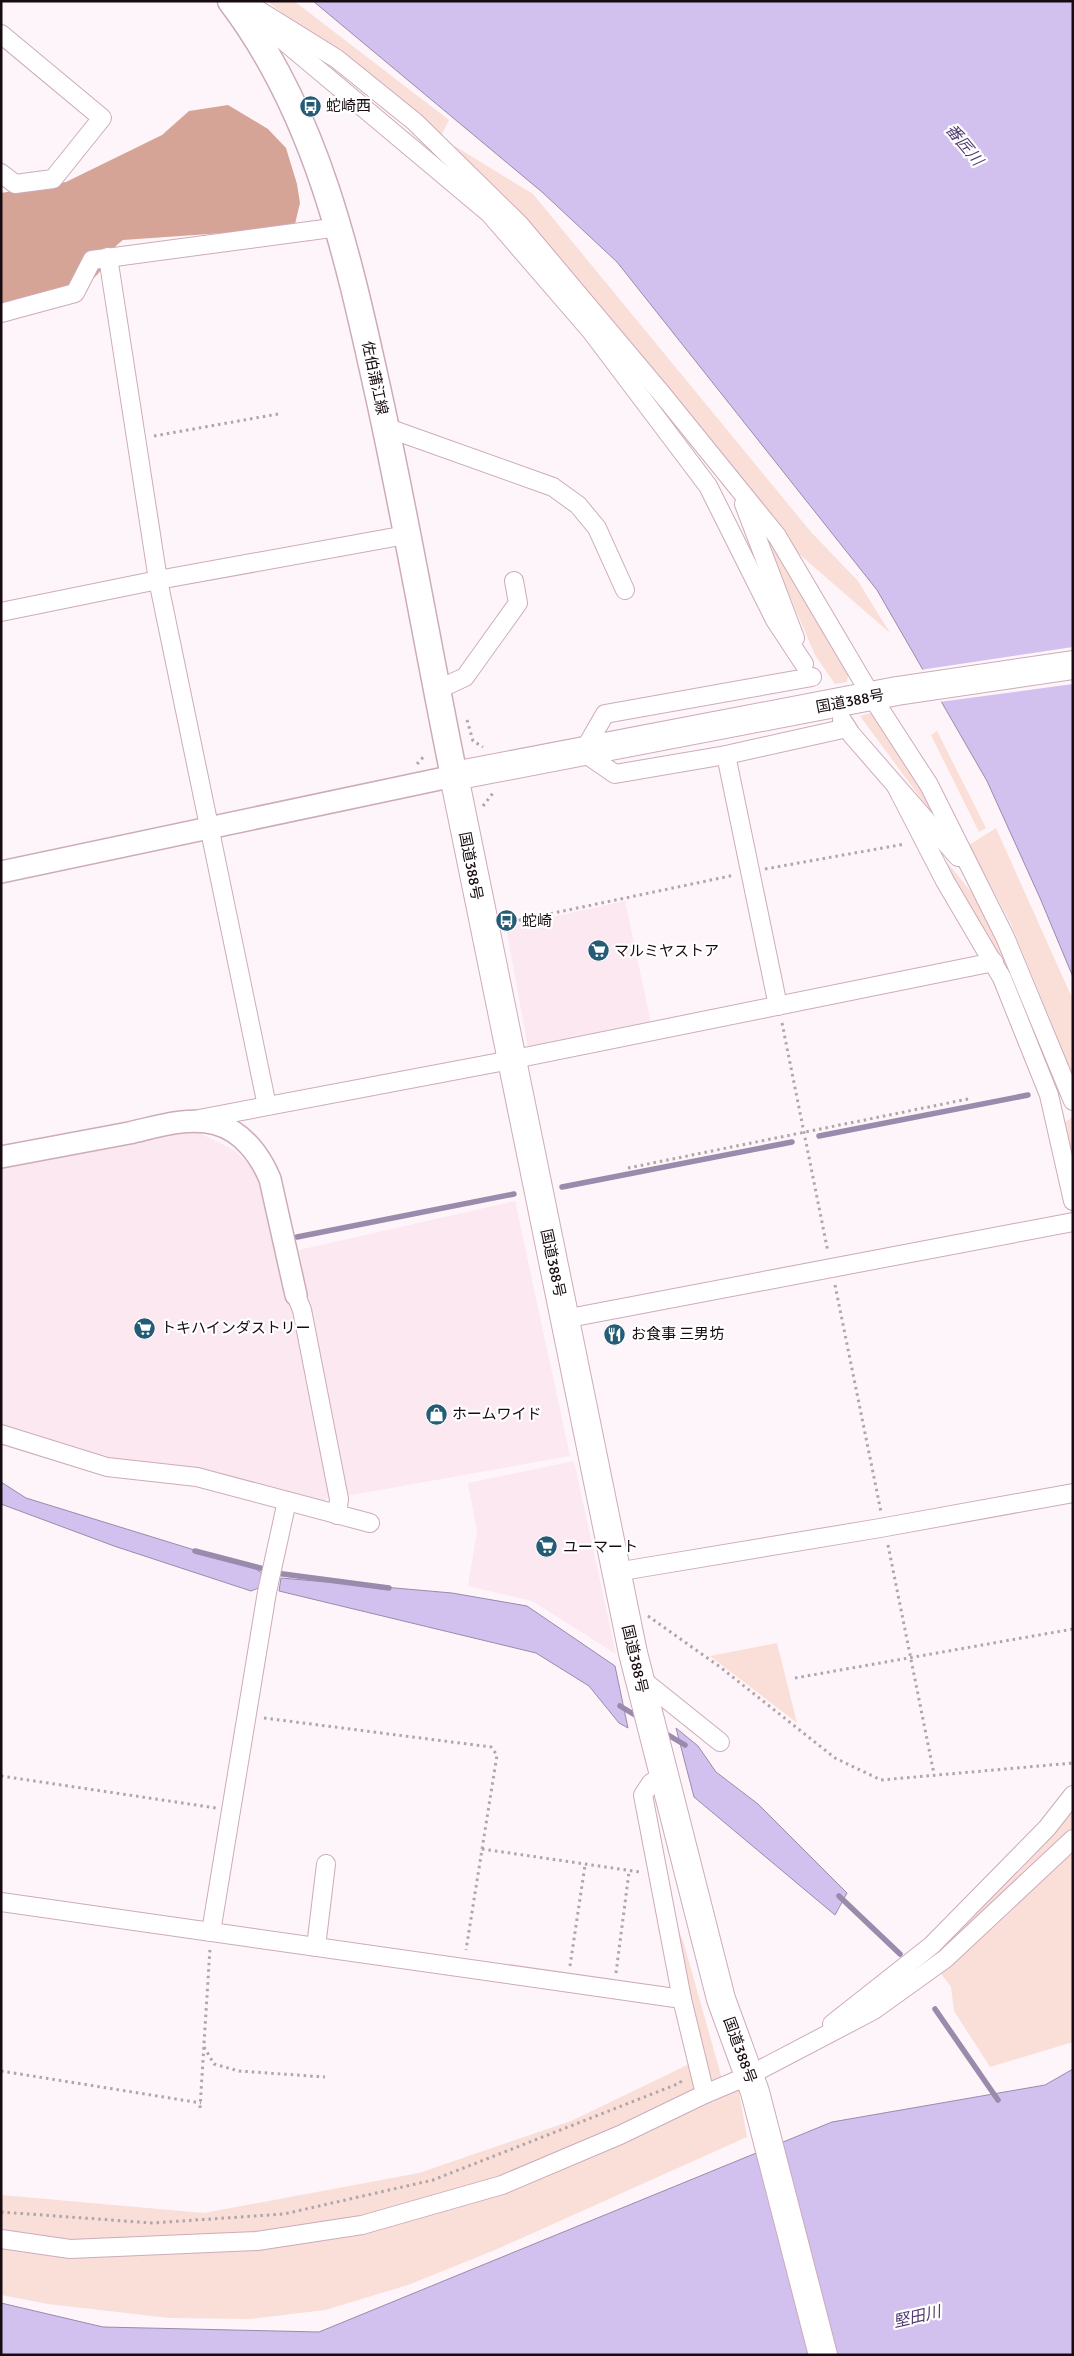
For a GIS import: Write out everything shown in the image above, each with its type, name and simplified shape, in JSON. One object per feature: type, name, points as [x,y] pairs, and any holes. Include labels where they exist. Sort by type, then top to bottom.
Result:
[{"type":"highway","name":"国道388号","points":[[823,2355],[752,2083],[721,1999],[645,1704],[564,1319],[454,776],[884,694],[1073,665]]},
{"type":"main road","name":"佐伯蒲江線","points":[[231,1],[263,50],[305,131],[339,227],[359,305],[386,427],[454,776]]},
{"type":"street","points":[[237,1],[489,213],[584,324],[708,486],[775,620],[812,676]]},
{"type":"street","points":[[244,1],[336,59],[415,122],[526,233],[777,536],[884,694],[1005,937],[1073,1101]]},
{"type":"street","points":[[1,34],[102,118],[53,179],[15,184],[1,173]]},
{"type":"street","points":[[1,312],[75,293],[92,260],[339,227]]},
{"type":"street","points":[[108,257],[158,580],[208,818],[208,829],[267,1106]]},
{"type":"street","points":[[386,427],[553,487],[578,505],[598,528],[626,590]]},
{"type":"street","points":[[737,487],[812,676]]},
{"type":"street","points":[[1,612],[158,580],[406,535]]},
{"type":"street","points":[[437,690],[465,677],[518,603],[514,582]]},
{"type":"street","points":[[812,676],[605,714],[583,752],[615,774],[726,755],[844,724],[975,878]]},
{"type":"street","points":[[726,755],[778,1006]]},
{"type":"street","points":[[1,872],[454,776]]},
{"type":"street","points":[[896,786],[945,881],[994,962],[1049,1095],[1073,1201]]},
{"type":"street","points":[[1,1157],[511,1060],[994,962]]},
{"type":"street","points":[[184,1122],[211,1123],[230,1130],[254,1150],[263,1162],[270,1179],[296,1295],[302,1310],[339,1499],[337,1515]]},
{"type":"street","points":[[564,1319],[1073,1222]]},
{"type":"street","points":[[1,1434],[107,1467],[198,1477],[370,1524]]},
{"type":"street","points":[[619,1584],[884,1528],[1073,1493]]},
{"type":"street","points":[[211,1932],[267,1592],[287,1502]]},
{"type":"street","points":[[639,1676],[720,1742]]},
{"type":"street","points":[[663,1775],[651,1784],[644,1795],[682,2000],[705,2094]]},
{"type":"street","points":[[1,2240],[70,2249],[99,2248],[257,2241],[362,2225],[502,2184],[620,2135],[705,2094],[752,2083],[809,2044],[853,2006],[932,1945],[1047,1828],[1073,1795]]},
{"type":"street","points":[[809,2044],[874,2010],[945,1959],[1073,1839]]},
{"type":"street","points":[[316,1947],[326,1864]]},
{"type":"street","points":[[1,1902],[682,2000]]},
{"type":"path","points":[[136,440],[278,414]]},
{"type":"path","points":[[504,923],[750,872],[905,844]]},
{"type":"path","points":[[778,1006],[934,1774]]},
{"type":"path","points":[[628,1168],[968,1099]]},
{"type":"path","points":[[619,1584],[720,1668],[835,1758],[881,1780],[1073,1763]]},
{"type":"path","points":[[796,1678],[1073,1629]]},
{"type":"path","points":[[246,1715],[491,1747],[497,1755],[464,1968]]},
{"type":"path","points":[[1,1776],[231,1811]]},
{"type":"path","points":[[482,1849],[630,1872],[645,1872],[658,1869]]},
{"type":"path","points":[[567,1983],[585,1865]]},
{"type":"path","points":[[613,1990],[630,1872]]},
{"type":"path","points":[[200,2108],[211,1932]]},
{"type":"path","points":[[204,2046],[214,2064],[239,2071],[325,2077]]},
{"type":"path","points":[[1,2212],[152,2222],[284,2214],[433,2180],[680,2083],[697,2060]]},
{"type":"path","points":[[1,2071],[201,2103]]},
{"type":"shaded area","points":[[267,1],[294,1],[449,120],[441,136]]},
{"type":"shaded area","points":[[228,105],[268,129],[286,148],[297,184],[300,203],[295,224],[280,229],[123,240],[113,250],[96,276],[90,281],[1,306],[1,193],[66,182],[162,135],[189,111]]},
{"type":"shaded area","points":[[453,145],[533,194],[811,532],[858,581],[890,633],[791,547]]},
{"type":"shaded area","points":[[760,527],[849,669],[847,682],[835,684],[815,655]]},
{"type":"shaded area","points":[[874,712],[885,723],[947,834],[860,716]]},
{"type":"shaded area","points":[[937,731],[986,828],[979,832],[931,735]]},
{"type":"shaded area","points":[[996,828],[1073,1000],[1072,1073],[1011,924],[969,845]]},
{"type":"shaded area","points":[[946,861],[990,915],[1006,948],[998,959],[942,865]]},
{"type":"shaded area","points":[[625,901],[651,1023],[528,1048],[506,927]]},
{"type":"shaded area","points":[[1010,961],[1065,1090],[1054,1099],[1004,967]]},
{"type":"shaded area","points":[[1073,1117],[1073,1178],[1062,1124]]},
{"type":"shaded area","name":"トキハインダストリー","points":[[187,1127],[234,1150],[259,1174],[294,1300],[331,1495],[319,1505],[124,1464],[1,1427],[1,1165]]},
{"type":"shaded area","points":[[515,1201],[570,1456],[346,1496],[299,1250]]},
{"type":"shaded area","points":[[574,1461],[616,1654],[532,1601],[468,1586],[477,1531],[468,1483]]},
{"type":"shaded area","points":[[777,1643],[797,1723],[710,1656]]},
{"type":"shaded area","points":[[1073,1799],[1073,1831],[941,1956],[857,2010]]},
{"type":"shaded area","points":[[1073,1845],[1073,2042],[990,2067],[954,2011],[951,1987],[939,1971]]},
{"type":"shaded area","points":[[674,1918],[684,1944],[722,2079],[738,2086],[747,2137],[495,2250],[408,2285],[325,2310],[250,2319],[169,2318],[48,2304],[1,2295],[1,2195],[204,2213],[419,2173],[571,2121],[704,2057]]},
{"type":"water","name":"番匠川","points":[[313,1],[1073,1],[1073,977],[1040,898],[987,781],[877,590],[617,262],[542,192]]},
{"type":"water","points":[[1,1482],[26,1498],[256,1569],[263,1574],[261,1587],[251,1591],[114,1546],[1,1504]]},
{"type":"water","points":[[281,1578],[452,1593],[527,1606],[615,1666],[628,1728],[619,1723],[589,1686],[536,1653],[279,1591]]},
{"type":"water","points":[[676,1728],[698,1746],[716,1772],[758,1804],[847,1893],[835,1915],[694,1797]]},
{"type":"water","name":"堅田川","points":[[1073,2069],[1073,2355],[1,2355],[1,2303],[103,2327],[319,2332],[832,2122],[1045,2085]]},
{"type":"pier","points":[[1073,647],[1073,684],[939,702],[920,670]]},
{"type":"waterway","points":[[819,1136],[1028,1095]]},
{"type":"waterway","points":[[562,1187],[792,1142]]},
{"type":"waterway","points":[[297,1237],[514,1194]]},
{"type":"waterway","points":[[195,1551],[283,1574],[389,1588]]},
{"type":"waterway","points":[[620,1706],[640,1718]]},
{"type":"waterway","points":[[663,1732],[685,1745]]},
{"type":"waterway","points":[[839,1896],[900,1954]]},
{"type":"waterway","points":[[935,2009],[998,2100]]},
{"type":"place","name":"蛇崎西","points":[[310,106]]},
{"type":"place","name":"蛇崎","points":[[506,921]]},
{"type":"place","name":"マルミヤストア","points":[[598,951]]},
{"type":"place","name":"トキハインダストリー","points":[[145,1328]]},
{"type":"place","name":"お食事 三男坊","points":[[615,1334]]},
{"type":"place","name":"ホームワイド","points":[[436,1414]]},
{"type":"place","name":"ユーマート","points":[[547,1547]]}]
